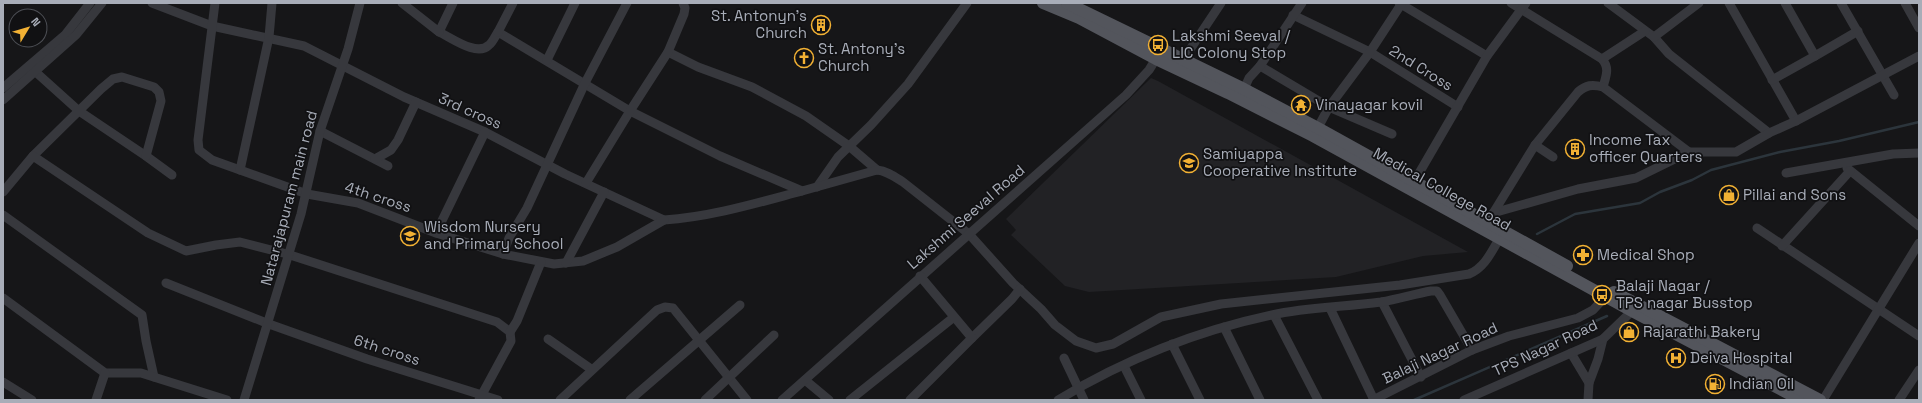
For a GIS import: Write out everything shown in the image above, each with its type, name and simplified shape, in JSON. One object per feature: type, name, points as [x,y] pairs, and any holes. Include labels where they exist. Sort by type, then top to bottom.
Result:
[{"type":"main road","name":"Medical College Road","points":[[1043,3],[1081,14],[1159,54],[1228,93],[1315,132]]},
{"type":"main road","name":"Medical College Road","points":[[1067,3],[1081,14]]},
{"type":"main road","name":"Medical College Road","points":[[1159,54],[1183,60],[1244,89],[1315,132],[1412,186],[1499,240],[1630,305],[1804,398],[1822,400]]},
{"type":"main road","name":"Medical College Road","points":[[1412,186],[1489,217],[1610,296]]},
{"type":"street","points":[[3,100],[65,35],[90,3]]},
{"type":"street","points":[[3,88],[33,69],[76,35],[102,3]]},
{"type":"street","name":"3rd cross","points":[[152,3],[212,26],[269,37],[304,46],[361,77],[485,132],[604,192],[664,220]]},
{"type":"street","points":[[212,26],[215,3]]},
{"type":"street","points":[[240,170],[269,37],[272,3]]},
{"type":"street","name":"Natarajapuram main road","points":[[244,400],[268,323],[287,254],[307,194],[320,131],[343,66],[360,3]]},
{"type":"street","points":[[402,3],[439,32],[472,48],[481,49],[489,46],[513,3]]},
{"type":"street","points":[[439,32],[453,3]]},
{"type":"street","points":[[547,60],[575,3]]},
{"type":"street","points":[[503,254],[509,238],[527,208],[546,163],[585,83],[627,3]]},
{"type":"street","points":[[586,183],[630,110],[668,52],[684,14],[685,8],[683,3]]},
{"type":"street","points":[[817,187],[838,157],[908,84],[967,3]]},
{"type":"street","points":[[1183,60],[1221,3]]},
{"type":"street","points":[[1244,89],[1249,78],[1260,66],[1302,3]]},
{"type":"street","points":[[1315,132],[1329,107],[1370,52],[1400,3],[1487,56]]},
{"type":"street","points":[[1511,3],[1524,6],[1602,59],[1608,72],[1603,87]]},
{"type":"street","points":[[1608,3],[1654,37],[1669,54],[1769,133]]},
{"type":"street","points":[[1654,37],[1699,3]]},
{"type":"street","points":[[1729,3],[1796,121]]},
{"type":"street","points":[[1785,3],[1815,56]]},
{"type":"street","points":[[1841,3],[1894,95]]},
{"type":"street","points":[[1905,3],[1919,28]]},
{"type":"street","points":[[1412,186],[1487,56],[1524,6]]},
{"type":"street","name":"2nd Cross","points":[[1293,15],[1370,52],[1458,107]]},
{"type":"street","name":"4th cross","points":[[212,26],[198,140],[199,150],[212,160],[307,194],[358,203],[436,233],[503,254],[554,264],[583,261],[617,247],[664,220]]},
{"type":"street","points":[[1602,59],[1645,31]]},
{"type":"street","points":[[1772,80],[1858,31]]},
{"type":"street","points":[[498,32],[630,110],[720,156],[802,191]]},
{"type":"street","points":[[668,52],[698,66],[752,87],[806,116],[849,146],[877,170]]},
{"type":"street","name":"Lakshmi Seeval Road","points":[[782,400],[920,276],[1126,95],[1149,70],[1159,54]]},
{"type":"street","points":[[1489,217],[1578,189],[1636,178],[1688,152],[1736,152],[1769,133],[1796,121],[1919,56]]},
{"type":"street","points":[[1260,66],[1329,107],[1392,134]]},
{"type":"street","points":[[33,69],[80,111],[172,175]]},
{"type":"street","points":[[3,192],[33,156],[113,79],[122,76],[154,87],[159,92],[161,101],[146,156]]},
{"type":"street","points":[[1489,217],[1535,145],[1585,86],[1594,84],[1603,87],[1688,152]]},
{"type":"street","points":[[375,159],[391,150],[398,140],[416,102]]},
{"type":"street","points":[[320,131],[388,166]]},
{"type":"street","points":[[436,233],[485,132]]},
{"type":"street","points":[[1535,145],[1553,157]]},
{"type":"street","points":[[1786,173],[1893,154],[1919,153]]},
{"type":"street","points":[[33,156],[148,233],[186,251],[240,242],[287,254],[498,322],[510,332]]},
{"type":"street","points":[[1840,163],[1919,226]]},
{"type":"street","points":[[664,220],[683,219],[733,210],[877,170],[882,170],[903,182],[969,234],[1020,289],[1041,308],[1055,325],[1076,341],[1096,348],[1113,344],[1161,317],[1221,304],[1400,285],[1469,274],[1478,271],[1489,257],[1499,240]]},
{"type":"street","points":[[1782,246],[1850,171]]},
{"type":"street","points":[[566,263],[604,192]]},
{"type":"street","points":[[3,215],[142,315],[154,377]]},
{"type":"street","points":[[1757,228],[1782,246],[1878,307],[1919,336]]},
{"type":"street","points":[[1822,400],[1878,307],[1919,243]]},
{"type":"street","points":[[480,397],[511,341],[510,332],[517,321],[540,262]]},
{"type":"street","points":[[920,276],[972,338]]},
{"type":"street","name":"6th cross","points":[[166,283],[268,323],[367,359],[480,397],[498,400]]},
{"type":"street","points":[[910,400],[1012,299],[1020,289]]},
{"type":"street","points":[[1058,400],[1078,388],[1172,344],[1224,327],[1274,315],[1382,302],[1431,291],[1437,291],[1472,350]]},
{"type":"street","name":"Balaji Nagar Road","points":[[1374,400],[1472,350],[1509,336],[1578,318],[1593,310],[1610,296]]},
{"type":"street","points":[[3,298],[105,374],[141,373],[227,400]]},
{"type":"street","points":[[1382,302],[1420,376]]},
{"type":"street","points":[[630,400],[698,339],[740,305]]},
{"type":"street","name":"TPS Nagar Road","points":[[1464,400],[1603,338],[1630,305]]},
{"type":"street","points":[[560,400],[591,369],[609,356],[657,310],[665,306],[673,308],[747,400]]},
{"type":"street","points":[[1330,308],[1374,400]]},
{"type":"street","points":[[1274,315],[1318,400]]},
{"type":"street","points":[[850,400],[954,317]]},
{"type":"street","points":[[1224,327],[1260,400]]},
{"type":"street","points":[[706,400],[774,336]]},
{"type":"street","points":[[1588,400],[1589,383],[1598,359],[1603,338]]},
{"type":"street","points":[[548,339],[591,369]]},
{"type":"street","points":[[1172,344],[1200,400]]},
{"type":"street","points":[[1571,353],[1589,383]]},
{"type":"street","points":[[1064,358],[1084,400]]},
{"type":"street","points":[[1124,366],[1141,400]]},
{"type":"street","points":[[1899,400],[1919,370]]},
{"type":"street","points":[[96,400],[105,374]]},
{"type":"street","points":[[805,380],[829,400]]},
{"type":"street","points":[[3,382],[32,400]]},
{"type":"shaded area","name":"Samiyappa Cooperative Institute","points":[[1151,78],[1468,252],[1423,256],[1336,277],[1089,292],[1065,286],[1011,235],[1016,230],[1006,219]]},
{"type":"waterway","points":[[1537,234],[1575,214],[1640,203],[1660,192],[1692,180],[1711,170],[1780,152],[1839,141],[1919,122]]},
{"type":"waterway","points":[[1414,400],[1607,316]]},
{"type":"place","name":"St. Antonyn's Church","points":[[821,25]]},
{"type":"place","name":"Lakshmi Seeval / LIC Colony Stop","points":[[1158,45]]},
{"type":"place","name":"St. Antony's Church","points":[[804,58]]},
{"type":"place","name":"Vinayagar kovil","points":[[1301,105]]},
{"type":"place","name":"Income Tax officer Quarters","points":[[1575,149]]},
{"type":"place","name":"Samiyappa Cooperative Institute","points":[[1189,163]]},
{"type":"place","name":"Pillai and Sons","points":[[1729,195]]},
{"type":"place","name":"Wisdom Nursery and Primary School","points":[[410,236]]},
{"type":"place","name":"Medical Shop","points":[[1583,255]]},
{"type":"place","name":"Balaji Nagar / TPS nagar Busstop","points":[[1602,295]]},
{"type":"place","name":"Rajarathi Bakery","points":[[1629,332]]},
{"type":"place","name":"Deiva Hospital","points":[[1676,358]]},
{"type":"place","name":"Indian Oil","points":[[1715,384]]}]
